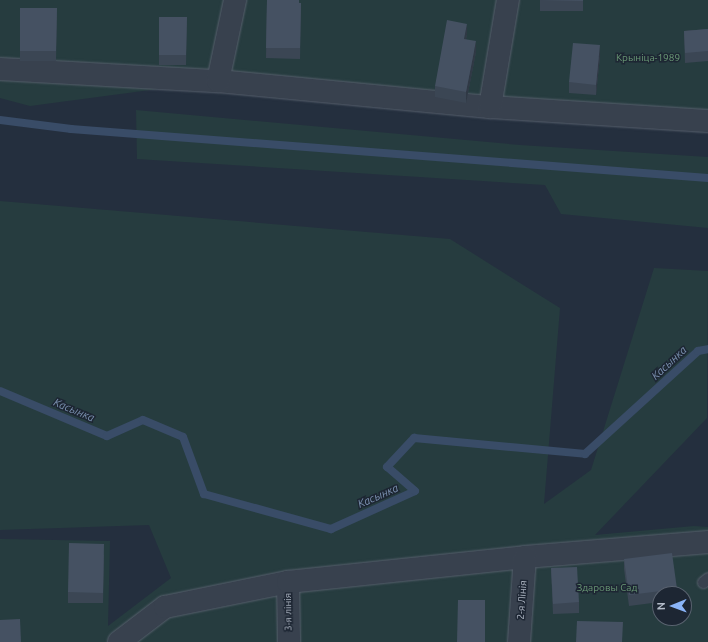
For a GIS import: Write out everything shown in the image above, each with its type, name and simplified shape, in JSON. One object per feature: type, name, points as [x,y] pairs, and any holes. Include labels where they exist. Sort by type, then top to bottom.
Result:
[{"type":"street","points":[[218,81],[235,0]]},
{"type":"street","points":[[490,107],[508,0]]},
{"type":"street","points":[[0,69],[218,81],[490,107],[708,121]]},
{"type":"street","points":[[119,642],[165,607],[288,582],[524,557],[708,542]]},
{"type":"street","name":"2-я Лінія","points":[[519,642],[524,557]]},
{"type":"street","name":"3-я лінія","points":[[288,582],[289,642]]},
{"type":"green space","name":"Крыніца-1989","points":[[0,0],[708,0],[708,121],[218,81],[30,106],[0,98]]},
{"type":"green space","points":[[136,110],[520,145],[708,157],[708,228],[561,214],[545,185],[137,159]]},
{"type":"green space","name":"Здаровы Сад","points":[[0,201],[450,239],[560,308],[544,504],[591,470],[654,268],[708,271],[707,418],[595,535],[694,526],[708,527],[708,642],[0,642],[0,539],[110,541],[108,626],[171,578],[149,525],[0,530]]},
{"type":"building","points":[[267,0],[299,0],[299,3],[301,3],[300,48],[266,48]]},
{"type":"building","points":[[540,0],[583,0],[583,1]]},
{"type":"building","points":[[20,8],[57,8],[56,51],[20,51]]},
{"type":"building","points":[[159,17],[187,17],[186,55],[159,55]]},
{"type":"building","points":[[447,20],[467,24],[464,39],[476,41],[466,92],[435,86]]},
{"type":"building","points":[[708,29],[708,51],[685,53],[684,31]]},
{"type":"building","points":[[573,43],[600,45],[596,85],[569,82]]},
{"type":"building","points":[[69,543],[104,544],[103,593],[68,592]]},
{"type":"building","points":[[672,553],[677,586],[652,586],[652,592],[629,595],[624,559]]},
{"type":"building","points":[[577,567],[579,602],[553,604],[551,568]]},
{"type":"building","points":[[458,600],[485,600],[485,642],[457,642]]},
{"type":"building","points":[[20,619],[21,642],[0,642],[0,620]]},
{"type":"building","points":[[577,621],[623,622],[622,642],[576,642]]},
{"type":"waterway","points":[[0,120],[71,129],[708,178]]},
{"type":"waterway","name":"Касынка","points":[[0,391],[107,436],[143,420],[183,437],[204,494],[331,529],[415,491],[387,467],[414,438],[585,454],[698,351],[708,349]]}]
